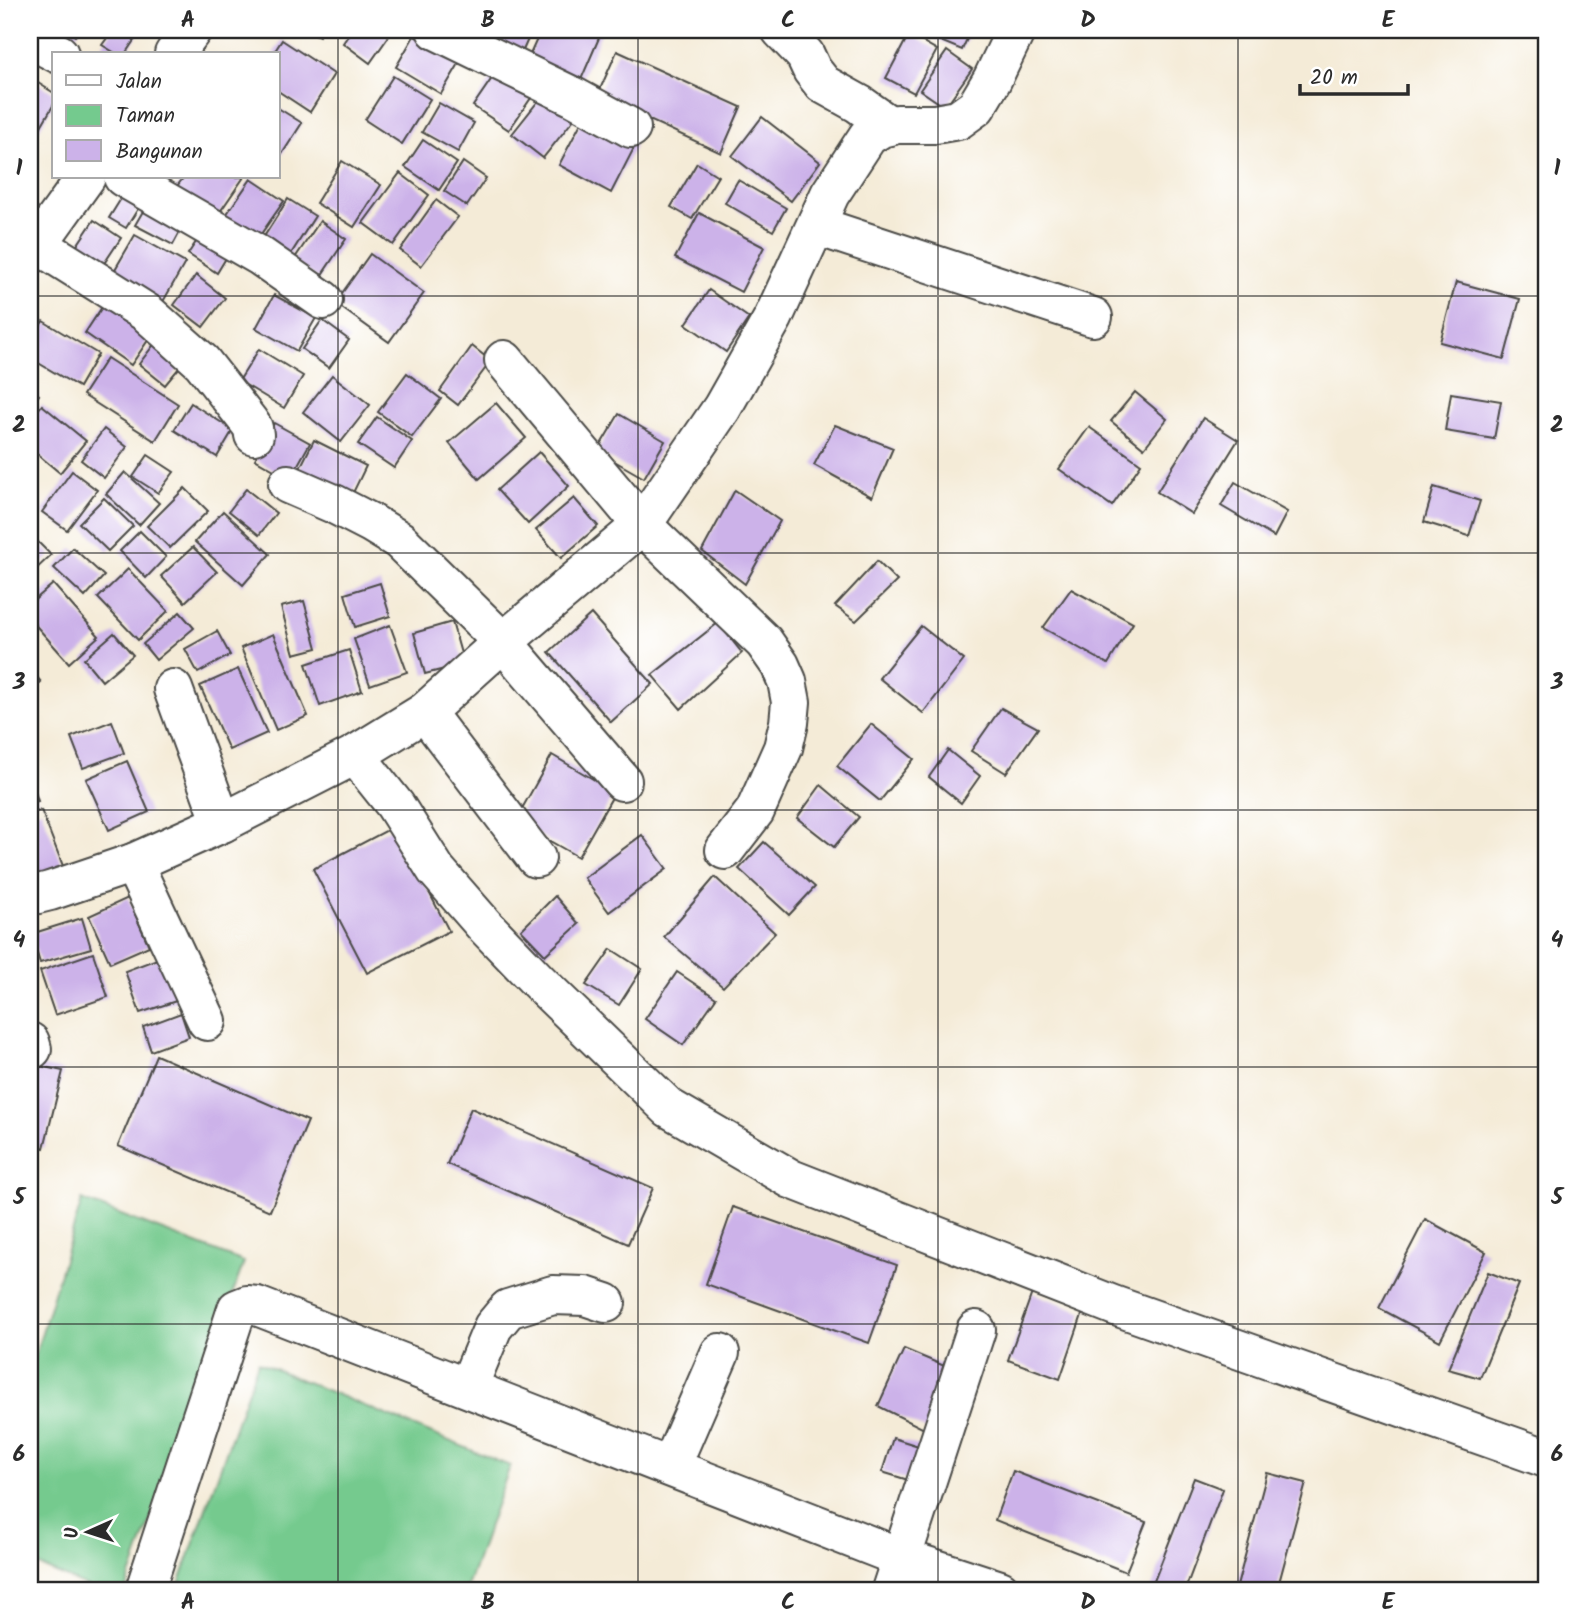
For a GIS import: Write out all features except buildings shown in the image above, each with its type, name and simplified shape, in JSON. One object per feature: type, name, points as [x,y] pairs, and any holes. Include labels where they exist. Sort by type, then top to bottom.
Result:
[{"type":"street","points":[[176,52],[192,30]]},
{"type":"street","points":[[436,30],[574,97],[631,128]]},
{"type":"street","points":[[781,30],[805,55],[823,84],[890,125]]},
{"type":"street","points":[[30,895],[50,891],[133,863],[222,823],[355,755],[425,712],[503,642],[642,525],[722,408],[773,318],[830,194],[868,136],[890,125],[935,124],[958,120],[976,107],[1016,30]]},
{"type":"street","points":[[30,39],[55,52]]},
{"type":"street","points":[[85,178],[32,250],[147,313],[202,362],[249,422],[254,435]]},
{"type":"street","points":[[125,178],[260,256],[323,300]]},
{"type":"street","points":[[817,226],[1093,317]]},
{"type":"street","points":[[504,360],[642,525],[764,642],[780,665],[791,702],[783,748],[755,811],[725,850]]},
{"type":"street","points":[[288,484],[334,504],[399,540],[503,642],[622,781]]},
{"type":"street","points":[[173,689],[222,823]]},
{"type":"street","points":[[425,712],[536,858]]},
{"type":"street","points":[[355,755],[395,805],[436,870],[468,907],[539,982],[669,1108],[791,1179],[1113,1305],[1546,1458]]},
{"type":"street","points":[[133,863],[207,1021]]},
{"type":"street","points":[[468,1387],[493,1327],[508,1309],[553,1295],[585,1296],[606,1303]]},
{"type":"street","points":[[145,1590],[237,1309],[247,1305],[257,1306],[671,1466],[897,1574],[1000,1590]]},
{"type":"street","points":[[897,1574],[976,1330]]},
{"type":"street","points":[[671,1466],[720,1353]]},
{"type":"green space","points":[[82,1200],[244,1262],[125,1590],[95,1590],[30,1562],[30,1372]]},
{"type":"green space","points":[[258,1362],[510,1466],[466,1590],[177,1590]]}]
